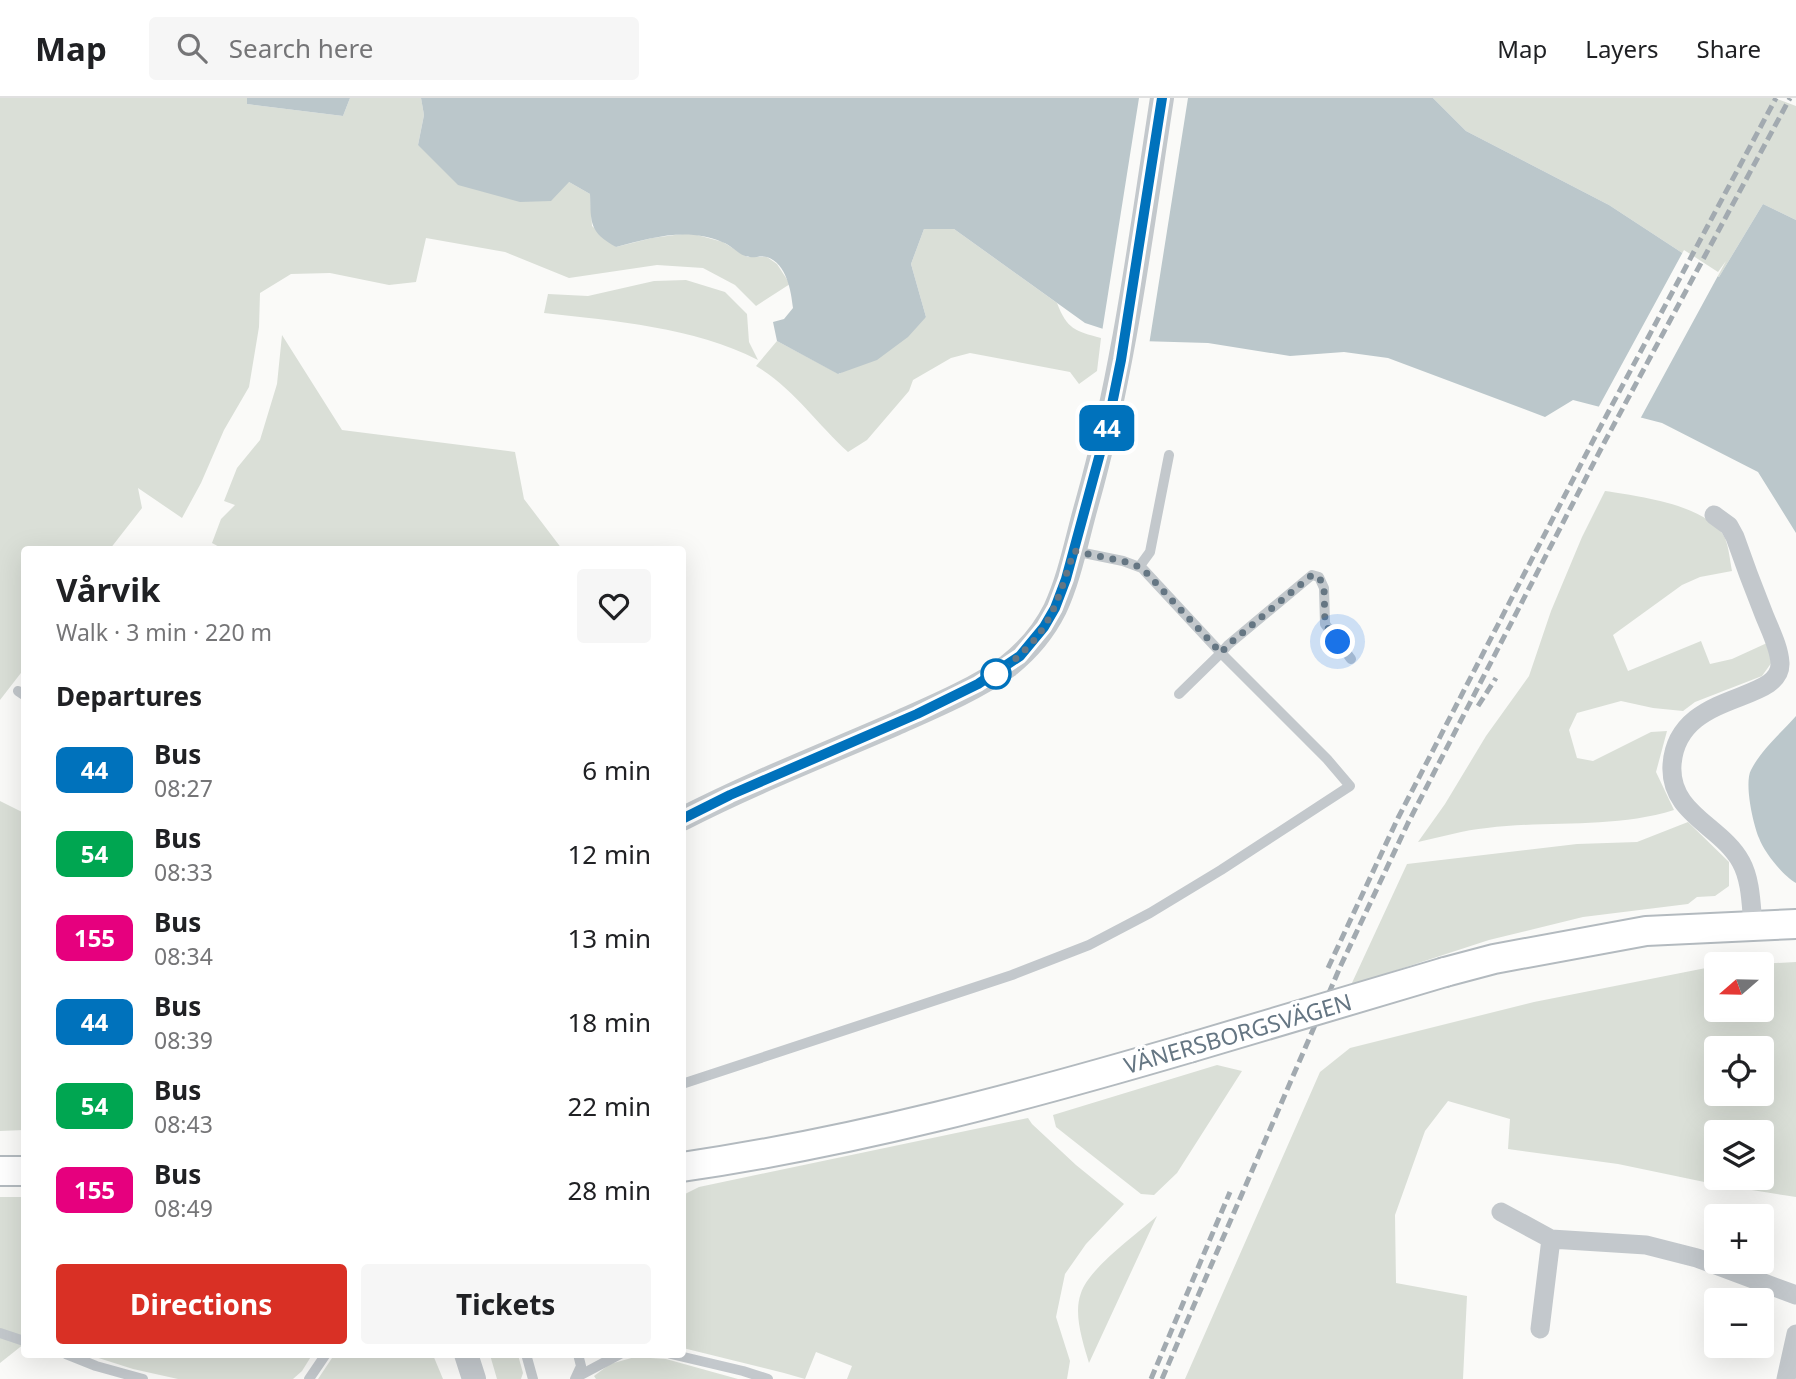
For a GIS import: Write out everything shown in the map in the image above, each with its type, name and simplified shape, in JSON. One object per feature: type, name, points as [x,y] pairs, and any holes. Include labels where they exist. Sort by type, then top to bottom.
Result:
[{"type":"main road","name":"VÄNERSBORGSVÄGEN","points":[[686,1166],[883,1130],[1035,1093],[1494,959],[1646,931],[1796,924]]},
{"type":"main road","points":[[0,1171],[21,1171]]},
{"type":"street","points":[[686,817],[978,684],[1009,665],[1037,637],[1050,618],[1066,579],[1108,424],[1121,360],[1162,98]]},
{"type":"street","points":[[1714,514],[1729,526],[1735,537],[1774,639],[1780,664],[1777,676],[1767,685],[1698,716],[1680,736],[1674,751],[1672,769],[1678,794],[1688,810],[1722,838],[1741,862],[1746,877],[1753,925]]},
{"type":"street","points":[[1501,1212],[1551,1240],[1646,1245],[1697,1258],[1796,1295]]},
{"type":"street","points":[[1540,1329],[1551,1240]]},
{"type":"street","points":[[1790,1371],[1796,1334]]},
{"type":"street","points":[[467,1358],[474,1379]]},
{"type":"lane","points":[[1139,567],[1150,552],[1169,455]]},
{"type":"lane","points":[[686,1083],[1013,975],[1089,945],[1150,914],[1350,786],[1328,759],[1221,653],[1156,581],[1139,567],[1123,561],[1074,551]]},
{"type":"lane","points":[[1179,694],[1228,645],[1312,575],[1319,577],[1324,587],[1325,624],[1351,659]]},
{"type":"lane","points":[[0,1334],[21,1340]]},
{"type":"lane","points":[[76,1358],[143,1379]]},
{"type":"lane","points":[[309,1379],[323,1358]]},
{"type":"lane","points":[[527,1358],[533,1379]]},
{"type":"lane","points":[[576,1378],[581,1366],[579,1358]]},
{"type":"lane","points":[[576,1378],[613,1358]]},
{"type":"lane","points":[[686,1358],[768,1379]]},
{"type":"shaded area","points":[[0,98],[247,98],[247,104],[343,116],[350,98],[421,98],[424,115],[418,145],[569,182],[590,194],[592,226],[616,247],[652,238],[690,233],[723,242],[747,257],[767,257],[777,264],[790,284],[756,306],[735,285],[703,268],[657,265],[569,278],[505,252],[426,238],[416,282],[389,285],[330,273],[291,274],[260,293],[259,327],[249,387],[224,430],[182,518],[138,488],[142,508],[112,546],[21,546],[21,673],[0,700]]},
{"type":"shaded area","points":[[247,98],[350,98],[343,116],[247,104]]},
{"type":"shaded area","points":[[421,98],[1433,98],[1466,131],[1609,205],[1719,277],[1763,204],[1796,220],[1796,533],[1758,472],[1662,423],[1573,400],[1545,417],[1388,358],[1344,352],[1290,356],[1208,343],[1140,341],[1085,323],[954,229],[924,229],[911,264],[926,317],[908,337],[877,360],[838,374],[777,341],[773,322],[784,319],[793,308],[787,279],[774,261],[767,257],[745,256],[725,243],[696,235],[669,235],[616,247],[607,242],[593,226],[590,194],[569,182],[551,201],[520,202],[458,185],[418,145],[424,115]]},
{"type":"shaded area","points":[[1433,98],[1775,98],[1796,106],[1796,220],[1763,204],[1719,277],[1609,205],[1466,131]]},
{"type":"shaded area","points":[[924,229],[954,229],[1057,303],[1064,318],[1073,328],[1101,338],[1097,371],[1079,384],[1070,372],[970,353],[951,358],[913,380],[909,391],[867,440],[848,452],[793,395],[756,366],[777,341],[839,374],[926,317],[911,264]]},
{"type":"shaded area","points":[[686,280],[725,292],[747,314],[749,342],[758,360],[707,340],[653,327],[544,313],[548,294],[588,296],[654,281]]},
{"type":"shaded area","points":[[282,335],[342,430],[515,452],[524,499],[560,546],[218,546],[212,543],[221,519],[235,505],[224,501],[237,468],[260,440],[277,384]]},
{"type":"shaded area","points":[[1605,491],[1671,504],[1704,517],[1717,527],[1725,538],[1732,571],[1700,577],[1682,585],[1613,635],[1628,671],[1701,641],[1710,664],[1732,659],[1767,643],[1772,662],[1762,676],[1695,702],[1683,711],[1621,701],[1577,713],[1569,730],[1577,758],[1593,761],[1651,732],[1667,731],[1656,772],[1674,810],[1628,820],[1478,829],[1418,842],[1445,804],[1486,736],[1529,676],[1551,611]]},
{"type":"shaded area","points":[[1796,716],[1796,883],[1769,857],[1761,844],[1752,814],[1748,784],[1751,770],[1760,756]]},
{"type":"shaded area","points":[[0,801],[21,812],[21,1130],[0,1131]]},
{"type":"shaded area","points":[[1688,822],[1729,862],[1729,886],[1715,896],[1697,897],[1688,904],[1583,917],[1489,940],[1351,985],[1407,864],[1577,844],[1637,842]]},
{"type":"shaded area","points":[[1796,962],[1796,1197],[1752,1190],[1774,1190],[1774,1120],[1704,1120],[1704,1182],[1618,1164],[1508,1149],[1510,1119],[1448,1101],[1425,1131],[1395,1215],[1396,1283],[1467,1296],[1463,1379],[1185,1379],[1320,1072],[1350,1048],[1534,1002],[1704,968],[1704,1022],[1774,1022],[1774,963]]},
{"type":"shaded area","points":[[1217,1065],[1242,1071],[1177,1173],[1154,1195],[1141,1194],[1056,1127],[1053,1115]]},
{"type":"shaded area","points":[[1028,1118],[1076,1165],[1124,1204],[1086,1244],[1065,1274],[1056,1317],[1070,1361],[1067,1379],[847,1379],[852,1366],[816,1352],[805,1379],[686,1349],[686,1194],[699,1187]]},
{"type":"shaded area","points":[[0,1197],[21,1197],[21,1346],[0,1363]]},
{"type":"shaded area","points":[[1157,1216],[1089,1363],[1078,1319],[1081,1293],[1093,1273]]},
{"type":"shaded area","points":[[98,1358],[310,1358],[293,1379],[178,1379]]},
{"type":"shaded area","points":[[332,1358],[434,1358],[443,1379],[318,1379]]},
{"type":"shaded area","points":[[491,1358],[519,1358],[523,1373],[521,1379],[497,1379]]},
{"type":"shaded area","points":[[631,1358],[666,1359],[738,1379],[596,1379],[594,1376],[610,1364]]},
{"type":"pier","points":[[1139,98],[1188,98],[1149,345],[1102,332]]},
{"type":"pier","points":[[1684,250],[1718,272],[1726,261],[1639,421],[1597,410]]},
{"type":"railway","points":[[1328,968],[1398,818],[1595,437],[1776,98]]},
{"type":"railway","points":[[1162,1379],[1341,965],[1408,823],[1604,443],[1790,98]]},
{"type":"railway","points":[[1478,706],[1496,678]]},
{"type":"railway","points":[[1151,1379],[1230,1192]]},
{"type":"bus line","name":"44","points":[[686,817],[978,684],[1020,656],[1044,627],[1066,579],[1108,424],[1121,360],[1162,98]]},
{"type":"route","points":[[996,674],[1020,656],[1044,627],[1055,608],[1074,551],[1123,561],[1142,568],[1221,653],[1312,575],[1319,577],[1324,587],[1325,624],[1338,642]]}]
